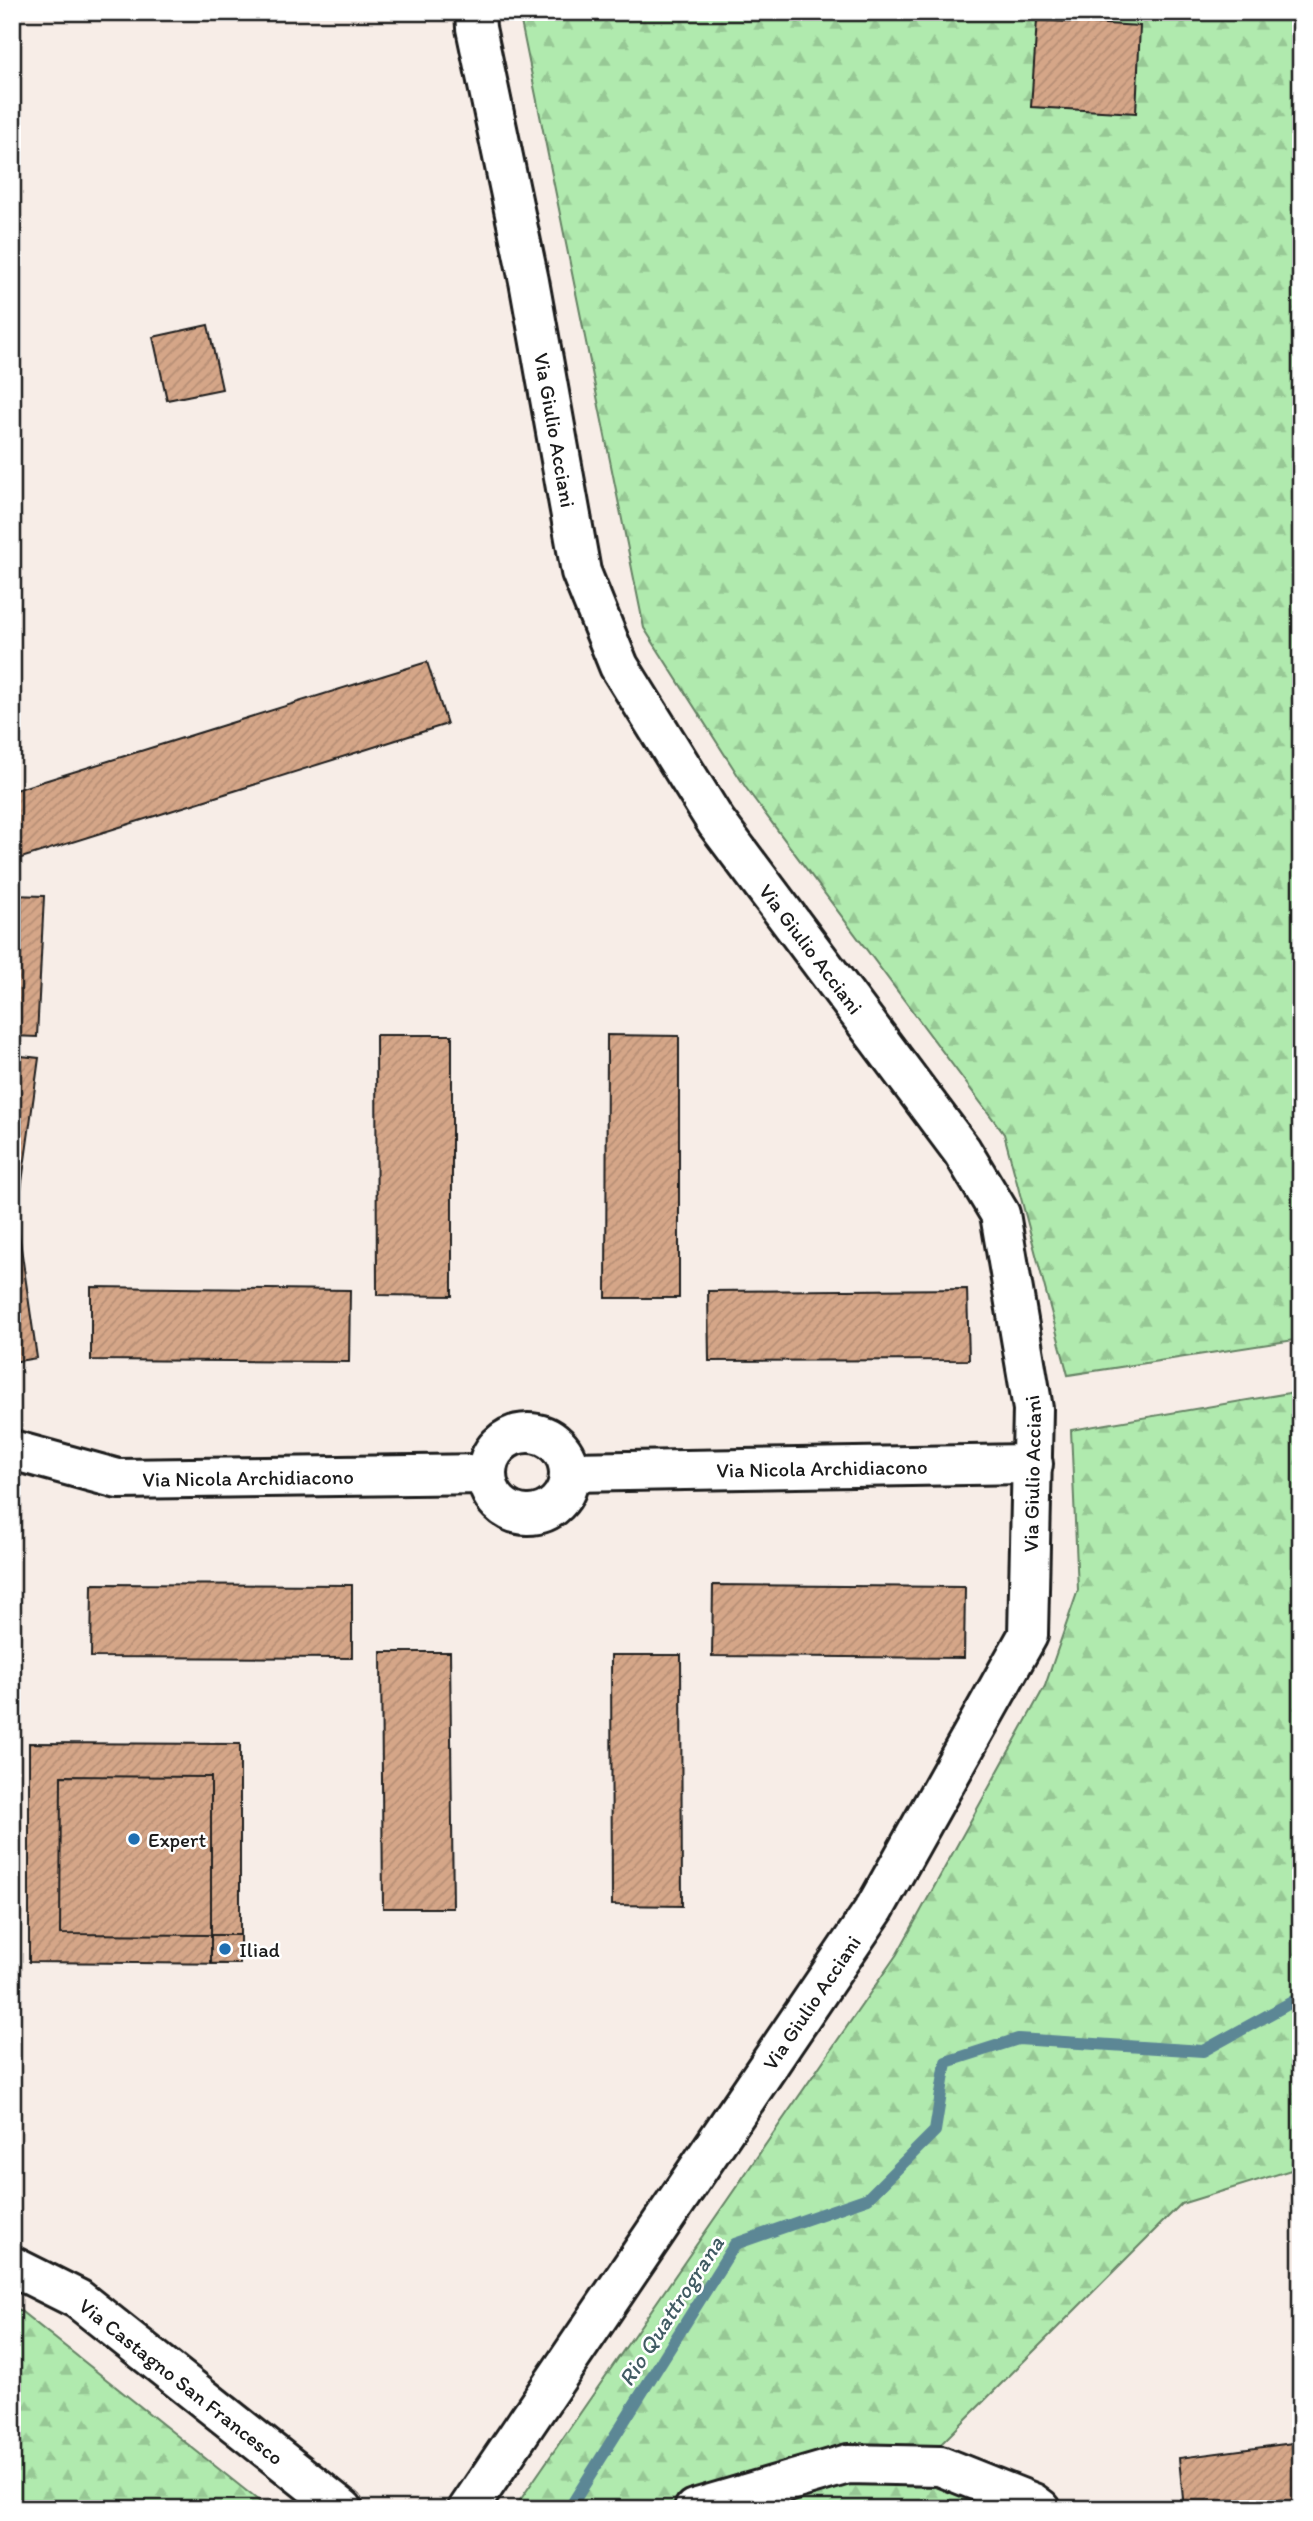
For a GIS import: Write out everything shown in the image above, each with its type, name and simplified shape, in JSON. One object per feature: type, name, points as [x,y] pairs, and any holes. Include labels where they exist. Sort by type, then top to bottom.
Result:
[{"type":"street","name":"Via Giulio Acciani","points":[[468,2509],[875,1908],[1028,1635],[1033,1464],[1033,1409],[1000,1214],[962,1151],[716,822],[619,666],[581,572],[529,281],[473,17]]},
{"type":"street","points":[[525,1432],[555,1441],[562,1450],[570,1472],[568,1487],[561,1500],[547,1511],[525,1515],[508,1510],[493,1496],[486,1474],[492,1454],[502,1442],[525,1432]]},
{"type":"street","name":"Via Nicola Archidiacono","points":[[12,1450],[118,1479],[486,1474]]},
{"type":"street","name":"Via Nicola Archidiacono","points":[[570,1472],[1033,1464]]},
{"type":"street","name":"Via Castagno San Francesco","points":[[12,2266],[78,2299],[343,2509]]},
{"type":"street","points":[[694,2509],[848,2464],[940,2466],[1033,2503],[1041,2509]]},
{"type":"green space","points":[[519,12],[1301,12],[1301,1339],[1068,1375],[1004,1134],[746,788],[644,628]]},
{"type":"green space","points":[[1301,1391],[1301,2167],[1181,2204],[936,2449],[1002,2509],[514,2509],[897,1954],[1045,1686],[1078,1590],[1071,1430]]},
{"type":"green space","points":[[12,2307],[18,2309],[269,2509],[12,2509]]},
{"type":"building","points":[[1037,20],[1140,26],[1136,113],[1031,107]]},
{"type":"building","points":[[208,325],[222,389],[167,400],[153,337]]},
{"type":"building","points":[[427,662],[447,724],[12,861],[12,791]]},
{"type":"building","points":[[12,895],[44,896],[37,1037],[12,1036]]},
{"type":"building","points":[[376,1035],[452,1035],[452,1296],[377,1295]]},
{"type":"building","points":[[607,1035],[679,1036],[679,1298],[606,1298]]},
{"type":"building","points":[[12,1055],[39,1058],[20,1197],[12,1196]]},
{"type":"building","points":[[17,1220],[37,1358],[12,1362],[12,1221]]},
{"type":"building","points":[[91,1287],[350,1290],[349,1362],[91,1360]]},
{"type":"building","points":[[967,1289],[969,1360],[709,1361],[708,1291]]},
{"type":"building","points":[[92,1584],[352,1585],[352,1658],[91,1657]]},
{"type":"building","points":[[713,1585],[965,1587],[964,1658],[712,1656]]},
{"type":"building","points":[[381,1652],[450,1652],[453,1908],[383,1908]]},
{"type":"building","points":[[611,1655],[681,1655],[682,1906],[612,1905]]},
{"type":"building","name":"Expert","points":[[29,1743],[240,1744],[240,1964],[29,1962]]},
{"type":"building","points":[[61,1776],[211,1777],[211,1935],[60,1934]]},
{"type":"building","name":"Iliad","points":[[211,1935],[240,1935],[240,1964],[211,1964]]},
{"type":"building","points":[[1301,2442],[1301,2509],[1184,2509],[1179,2458]]},
{"type":"waterway","name":"Rio Quattrograna","points":[[569,2509],[735,2244],[868,2198],[935,2131],[946,2062],[1018,2039],[1203,2051],[1301,1997]]},
{"type":"place","name":"Expert","points":[[134,1839]]},
{"type":"place","name":"Iliad","points":[[225,1949]]}]
